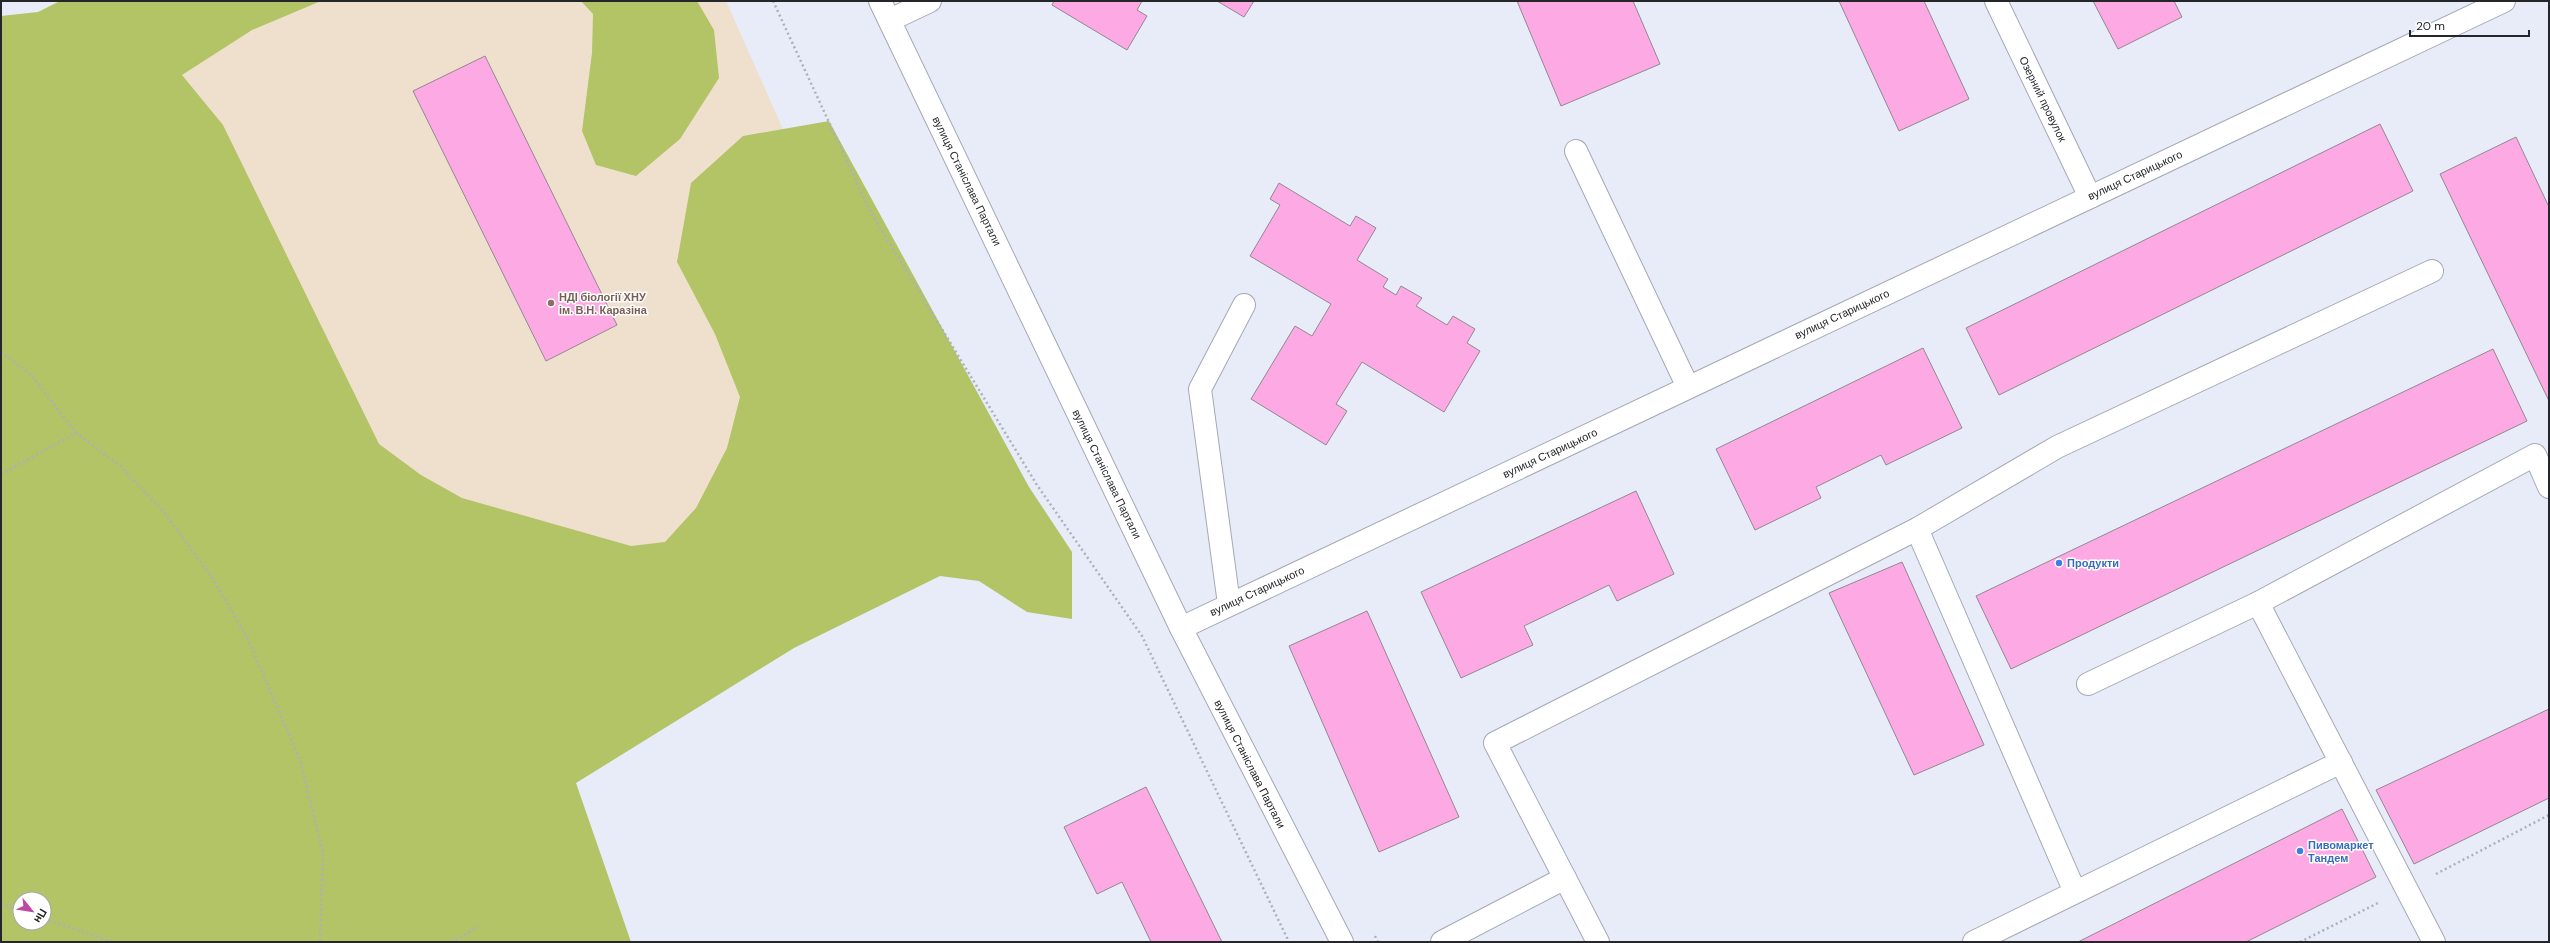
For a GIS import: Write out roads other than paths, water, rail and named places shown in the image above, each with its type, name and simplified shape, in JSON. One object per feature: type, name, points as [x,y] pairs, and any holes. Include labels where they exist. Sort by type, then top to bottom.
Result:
[{"type":"street","points":[[885,11],[930,1]]},
{"type":"street","name":"Озерний провулок","points":[[1996,1],[2090,197]]},
{"type":"street","name":"вулиця Старицького","points":[[1181,628],[2504,1]]},
{"type":"street","name":"вулиця Станіслава Партали","points":[[885,11],[1181,628],[1342,942]]},
{"type":"street","points":[[1576,151],[1688,387]]},
{"type":"street","points":[[1598,942],[1495,743],[1917,529],[2057,447],[2432,271]]},
{"type":"street","points":[[1229,604],[1200,389],[1244,306]]},
{"type":"street","points":[[2088,684],[2258,603],[2535,455],[2549,487]]},
{"type":"street","points":[[1917,529],[2075,892]]},
{"type":"street","points":[[2258,603],[2434,942]]},
{"type":"street","points":[[1974,942],[2341,762]]},
{"type":"street","points":[[1442,942],[1565,878]]},
{"type":"place","name":"НДІ біології ХНУ ім. В.Н. Каразіна","points":[[551,303]]},
{"type":"place","name":"Продукти","points":[[2059,563]]},
{"type":"place","name":"Пивомаркет Тандем","points":[[2300,851]]}]
